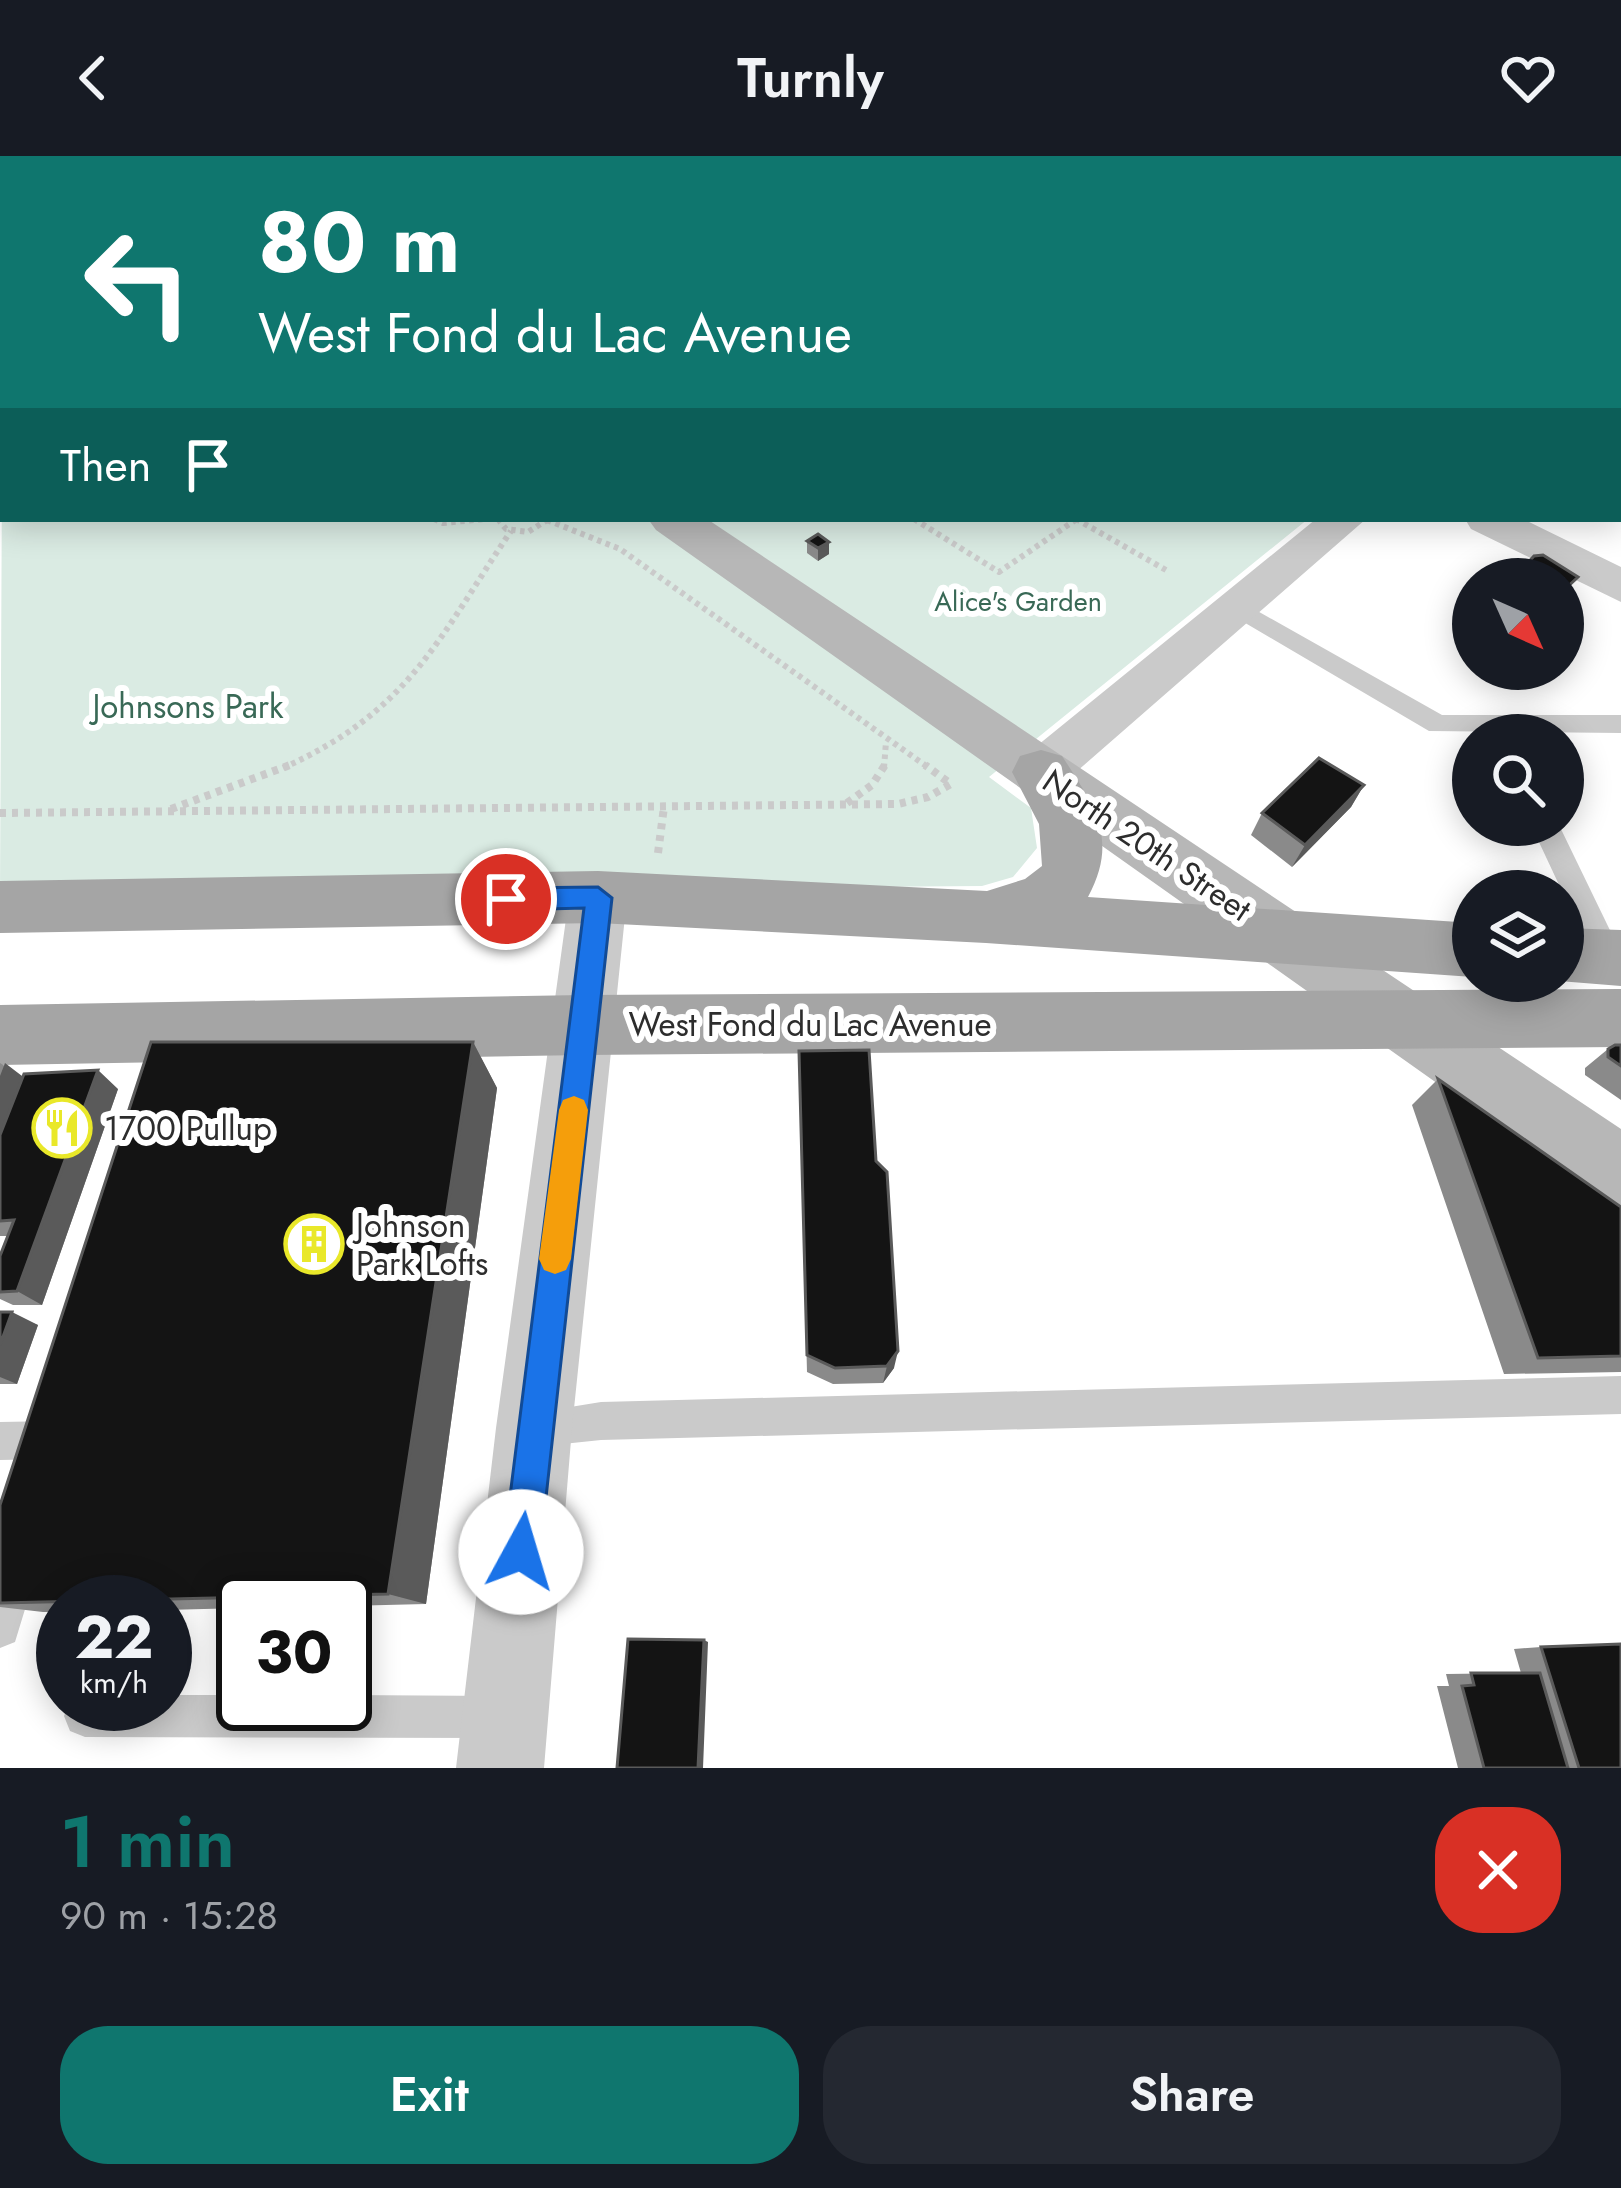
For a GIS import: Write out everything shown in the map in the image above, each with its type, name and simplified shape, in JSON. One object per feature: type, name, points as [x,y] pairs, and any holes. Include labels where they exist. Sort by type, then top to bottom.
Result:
[{"type":"main road","name":"North 20th Street","points":[[678,522],[1621,1171]]},
{"type":"main road","points":[[986,916],[1030,907],[1058,890],[1068,875],[1076,833],[1041,772]]},
{"type":"main road","points":[[0,907],[598,898],[986,916],[1452,949]]},
{"type":"main road","name":"West Fond du Lac Avenue","points":[[0,1035],[180,1047],[584,1025],[1410,1023],[1603,972]]},
{"type":"street","points":[[1041,772],[1340,522]]},
{"type":"street","points":[[1492,522],[1621,586]]},
{"type":"street","points":[[503,1742],[534,1428],[598,898]]},
{"type":"lane","points":[[1238,608],[1438,724],[1452,725]]},
{"type":"lane","points":[[1584,726],[1621,724]]},
{"type":"lane","points":[[1553,846],[1603,972]]},
{"type":"lane","points":[[43,1482],[69,1395]]},
{"type":"lane","points":[[534,1428],[601,1421],[1621,1395]]},
{"type":"lane","points":[[0,1441],[55,1440]]},
{"type":"lane","points":[[0,1627],[24,1544]]},
{"type":"lane","points":[[192,1723],[503,1742]]},
{"type":"path","points":[[501,522],[511,531],[536,529],[545,522]]},
{"type":"path","points":[[0,813],[898,804],[928,797],[951,784],[620,549],[552,522]]},
{"type":"path","points":[[919,522],[999,572],[1073,522]]},
{"type":"path","points":[[1082,522],[1166,570]]},
{"type":"path","points":[[158,813],[232,791],[298,760],[358,726],[396,697],[511,531]]},
{"type":"path","points":[[845,804],[883,775],[888,759],[886,740]]},
{"type":"green space","name":"Johnsons Park","points":[[2,522],[1304,522],[989,777],[1031,808],[1037,848],[1013,877],[982,886],[0,894]]},
{"type":"building","points":[[818,534],[829,542],[818,548],[807,541]]},
{"type":"building","points":[[1319,758],[1364,785],[1305,845],[1262,813]]},
{"type":"building","name":"Johnson Park Lofts","points":[[151,1042],[473,1042],[388,1594],[372,1594],[372,1575],[216,1575],[216,1598],[192,1599],[192,1575],[36,1575],[36,1602],[0,1603],[0,1505]]},
{"type":"building","points":[[1621,1045],[1621,1066],[1608,1057],[1608,1049]]},
{"type":"building","points":[[869,1050],[876,1161],[887,1172],[898,1351],[887,1366],[835,1368],[807,1355],[799,1051]]},
{"type":"building","points":[[98,1070],[17,1291],[0,1292],[0,1256],[14,1220],[0,1221],[0,1135],[24,1074]]},
{"type":"building","points":[[1438,1079],[1621,1207],[1621,1356],[1538,1358]]},
{"type":"building","points":[[0,1312],[12,1312],[0,1345]]},
{"type":"building","points":[[628,1639],[704,1640],[698,1768],[617,1768]]},
{"type":"building","points":[[1621,1644],[1621,1768],[1579,1768],[1541,1647]]},
{"type":"building","points":[[1471,1673],[1540,1673],[1568,1768],[1484,1768],[1462,1686],[1474,1685]]},
{"type":"slow traffic","points":[[555,1259],[574,1110]]},
{"type":"place","name":"1700 Pullup","points":[[62,1128]]},
{"type":"place","name":"Johnson Park Lofts","points":[[314,1244]]},
{"type":"route","points":[[506,899],[598,898],[521,1552]]},
{"type":"park label","name":"Alice's Garden","points":[[1018,601]]}]
